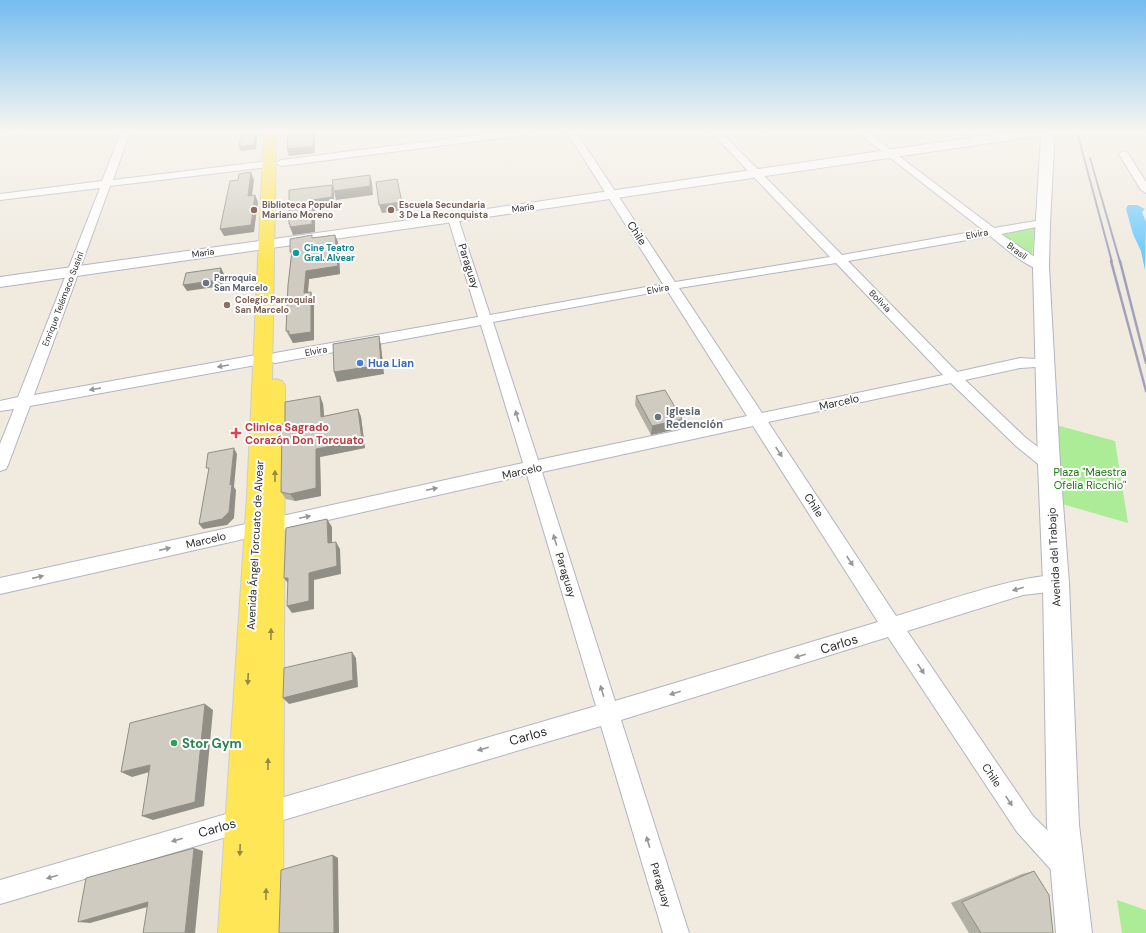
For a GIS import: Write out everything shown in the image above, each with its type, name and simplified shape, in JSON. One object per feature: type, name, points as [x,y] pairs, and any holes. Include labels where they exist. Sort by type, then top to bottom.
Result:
[{"type":"main road","name":"Avenida Ángel Torcuato de Alvear","points":[[265,933],[267,813],[265,526],[268,359],[275,176]]},
{"type":"main road","name":"Avenida Ángel Torcuato de Alvear","points":[[236,933],[241,822],[265,526]]},
{"type":"street","name":"Enrique Telémaco Susini","points":[[0,465],[109,176]]},
{"type":"street","points":[[0,197],[177,176]]},
{"type":"street","name":"Chile","points":[[599,176],[893,628],[1025,824],[1067,869]]},
{"type":"street","name":"María","points":[[0,282],[746,176]]},
{"type":"street","name":"Bolivia","points":[[759,176],[954,377],[1021,442],[1049,464]]},
{"type":"street","name":"Brasil","points":[[918,176],[1041,267]]},
{"type":"street","name":"Avenida del Trabajo","points":[[1046,176],[1042,222],[1041,267],[1049,464],[1056,583],[1063,825],[1074,933]]},
{"type":"street","points":[[1137,176],[1146,190]]},
{"type":"street","name":"Paraguay","points":[[454,218],[487,320],[676,933]]},
{"type":"street","name":"Elvira","points":[[0,406],[671,286],[840,259],[1042,222]]},
{"type":"street","name":"Marcelo","points":[[0,586],[265,526],[954,377],[1020,364],[1046,363]]},
{"type":"street","name":"Carlos","points":[[0,892],[241,822],[479,750],[608,714],[1023,587],[1056,583]]},
{"type":"green space","points":[[1035,226],[1032,254],[996,232]]},
{"type":"green space","name":"Plaza \"Maestra Ofelia Ricchio\"","points":[[1056,425],[1115,441],[1128,523],[1062,504]]},
{"type":"green space","points":[[1117,900],[1146,910],[1146,933],[1122,933]]},
{"type":"water","points":[[1128,205],[1137,205],[1145,209],[1142,212],[1146,222],[1145,270],[1141,251],[1133,234],[1126,209]]},
{"type":"building","points":[[239,176],[251,176],[248,196],[255,195],[251,225],[220,229],[230,181],[238,180]]},
{"type":"building","points":[[370,176],[370,186],[334,191],[332,180]]},
{"type":"building","points":[[397,179],[402,202],[379,205],[376,182]]},
{"type":"building","points":[[332,185],[332,197],[312,200],[312,224],[290,227],[289,190]]},
{"type":"building","points":[[312,235],[312,238],[335,235],[338,266],[306,271],[304,293],[311,292],[311,332],[289,335],[289,331],[286,331],[288,285],[292,251],[290,252],[290,239]]},
{"type":"building","points":[[221,268],[219,280],[183,285],[186,273]]},
{"type":"building","name":"Hua Lian","points":[[379,336],[381,365],[334,372],[333,344]]},
{"type":"building","points":[[665,390],[682,419],[652,426],[636,396]]},
{"type":"building","points":[[320,396],[321,417],[358,409],[362,440],[316,449],[316,488],[290,494],[281,492],[282,424],[285,424],[285,402]]},
{"type":"building","points":[[234,448],[229,512],[222,519],[199,524],[209,468],[206,468],[208,453]]},
{"type":"building","points":[[327,519],[328,543],[336,542],[337,566],[309,573],[309,601],[287,606],[288,578],[284,578],[286,528]]},
{"type":"building","points":[[352,652],[353,680],[283,698],[284,668]]},
{"type":"building","points":[[205,704],[195,802],[142,816],[150,765],[121,772],[130,723]]},
{"type":"building","points":[[194,848],[185,933],[143,933],[148,902],[78,922],[86,878]]},
{"type":"building","points":[[333,855],[334,933],[279,933],[281,870]]},
{"type":"building","points":[[1034,871],[1049,895],[1053,933],[981,933],[962,902]]},
{"type":"railway","points":[[1089,176],[1112,262]]},
{"type":"railway","points":[[1095,176],[1120,262]]},
{"type":"railway","points":[[1111,261],[1146,391]]},
{"type":"railway","points":[[1120,261],[1146,363]]},
{"type":"place","name":"Biblioteca Popular Mariano Moreno","points":[[254,210]]},
{"type":"place","name":"Escuela Secundaria 3 De La Reconquista","points":[[391,210]]},
{"type":"place","name":"Cine Teatro Gral. Alvear","points":[[296,253]]},
{"type":"place","name":"Parroquia San Marcelo","points":[[206,283]]},
{"type":"place","name":"Colegio Parroquial San Marcelo","points":[[227,305]]},
{"type":"place","name":"Hua Lian","points":[[360,363]]},
{"type":"place","name":"Iglesia Redención","points":[[658,417]]},
{"type":"place","name":"Clinica Sagrado Corazón Don Torcuato","points":[[236,433]]},
{"type":"place","name":"Stor Gym","points":[[174,743]]}]
